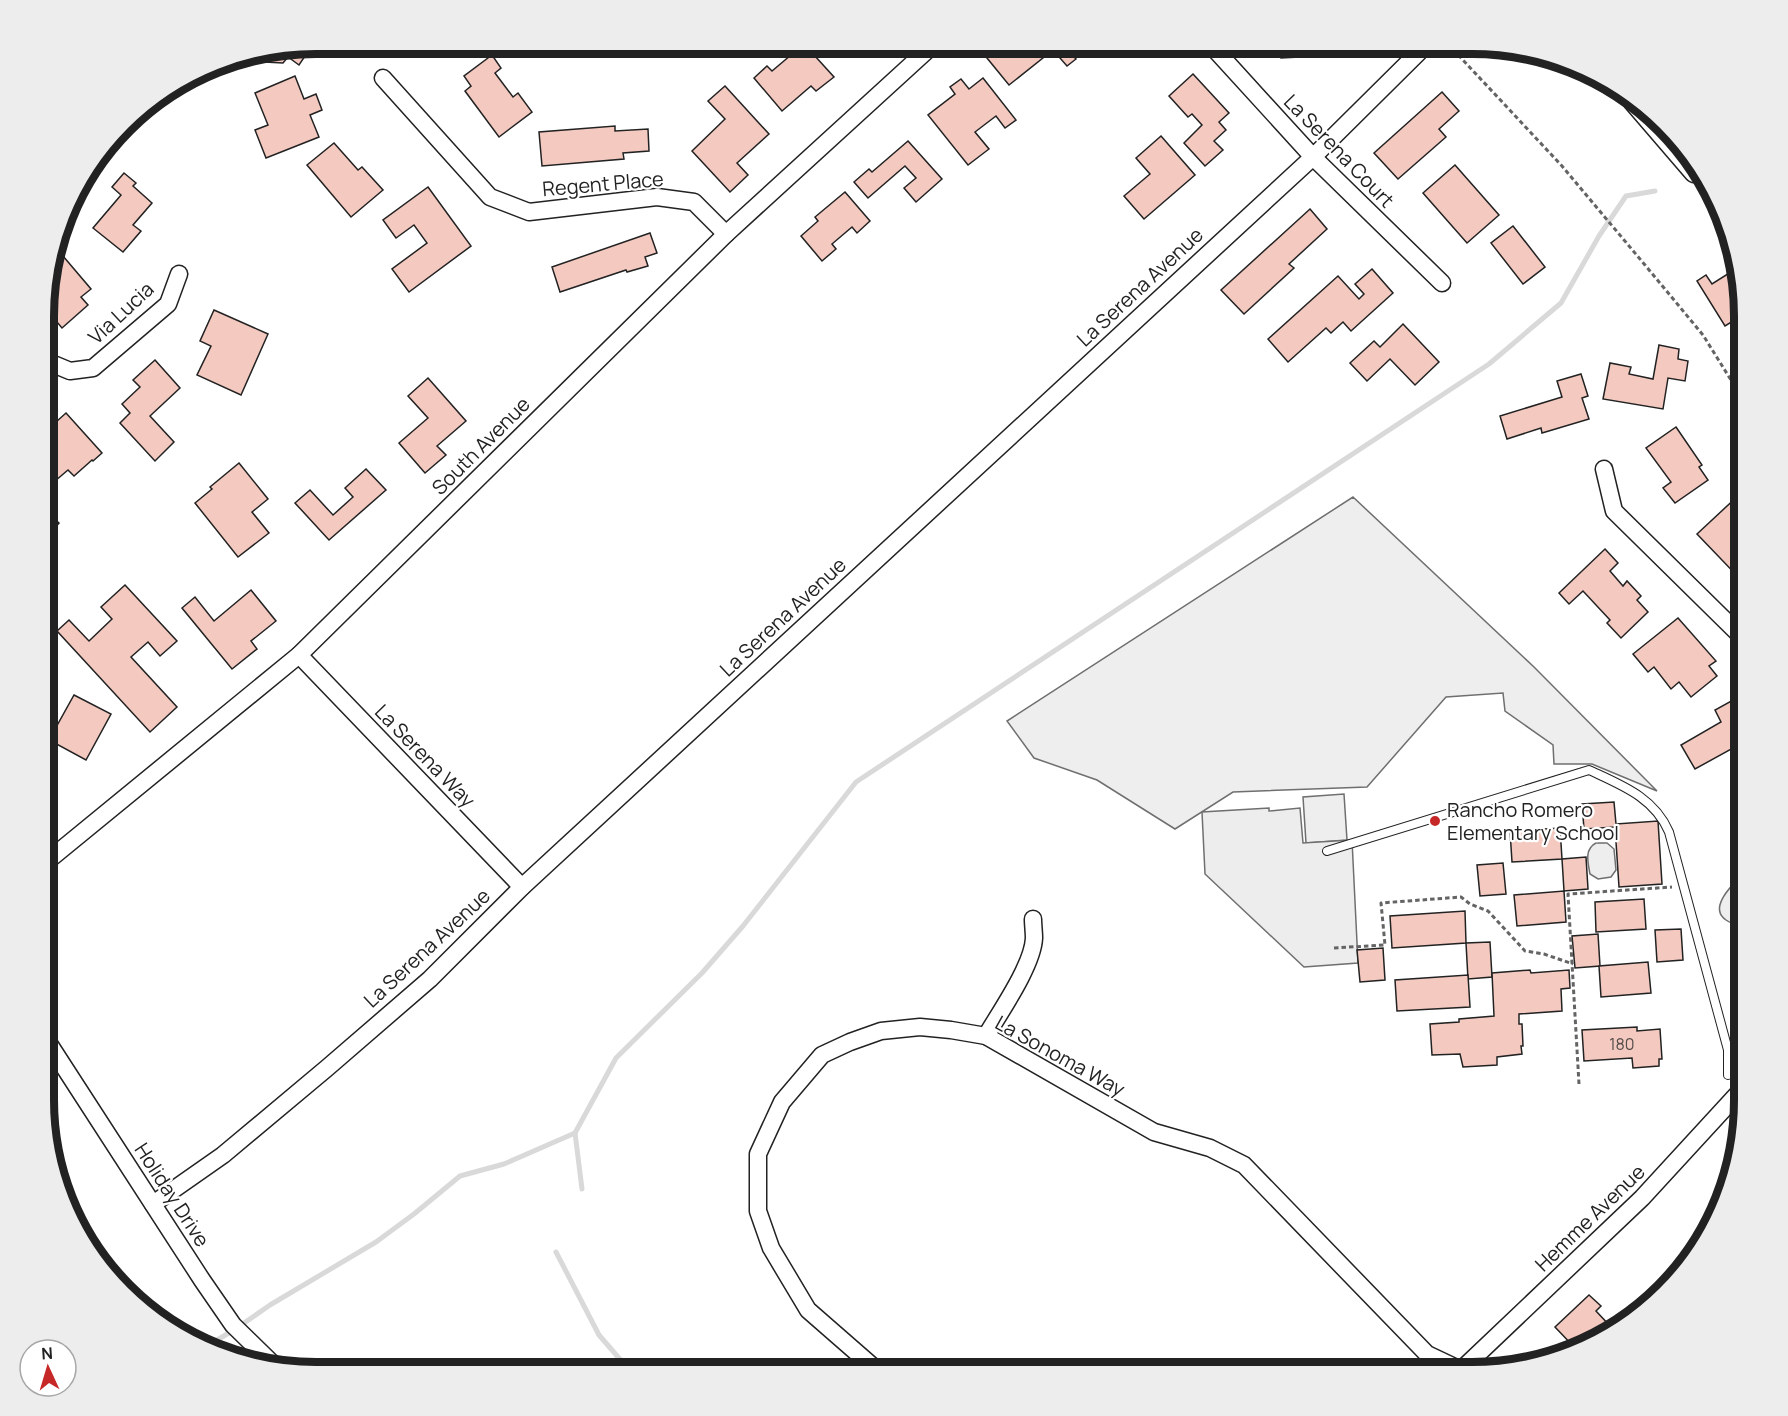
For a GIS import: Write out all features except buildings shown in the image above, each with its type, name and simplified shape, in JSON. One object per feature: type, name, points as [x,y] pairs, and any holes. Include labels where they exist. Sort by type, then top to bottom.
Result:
[{"type":"street","name":"South Avenue","points":[[54,856],[298,655],[726,234],[923,54]]},
{"type":"street","name":"La Serena Court","points":[[1219,54],[1313,157],[1442,283]]},
{"type":"street","name":"La Serena Avenue","points":[[153,1204],[223,1155],[430,979],[522,886],[1313,157],[1417,54]]},
{"type":"street","name":"Regent Place","points":[[383,78],[490,197],[529,212],[657,197],[694,202],[726,234]]},
{"type":"street","name":"Via Lucia","points":[[54,366],[70,371],[93,368],[168,304],[179,274]]},
{"type":"street","points":[[1604,469],[1614,511],[1734,629]]},
{"type":"street","name":"La Serena Way","points":[[298,655],[522,886]]},
{"type":"street","points":[[986,1036],[1028,962],[1034,940],[1033,919]]},
{"type":"street","name":"La Sonoma Way","points":[[868,1362],[808,1310],[771,1248],[758,1211],[758,1154],[782,1102],[822,1055],[850,1042],[881,1032],[920,1027],[951,1029],[986,1036],[1154,1132],[1210,1148],[1244,1165],[1427,1354],[1443,1362]]},
{"type":"street","name":"Holiday Drive","points":[[54,1051],[236,1329],[266,1357]]},
{"type":"street","name":"Hemme Avenue","points":[[1472,1362],[1641,1198],[1734,1098]]},
{"type":"lane","points":[[1327,851],[1589,770],[1631,791],[1650,803],[1662,817],[1669,832],[1728,1050],[1728,1076]]},
{"type":"path","points":[[1457,54],[1562,166],[1703,335],[1734,381]]},
{"type":"path","points":[[1579,1084],[1568,894],[1683,886]]},
{"type":"path","points":[[1334,948],[1385,945],[1381,903],[1461,897],[1470,904],[1488,911],[1525,951],[1544,954],[1573,964]]},
{"type":"shaded area","points":[[1353,497],[1534,667],[1657,791],[1592,764],[1554,764],[1553,745],[1505,711],[1503,693],[1446,697],[1367,787],[1233,792],[1175,829],[1097,780],[1034,758],[1007,721]]},
{"type":"shaded area","points":[[1344,794],[1347,840],[1306,843],[1303,797]]},
{"type":"shaded area","points":[[1269,808],[1269,811],[1300,808],[1303,843],[1352,840],[1358,963],[1304,967],[1205,874],[1202,812]]},
{"type":"shaded area","points":[[1596,843],[1607,843],[1614,849],[1616,870],[1611,877],[1598,879],[1590,874],[1588,853]]},
{"type":"shaded area","points":[[1734,883],[1734,924],[1721,915],[1719,909],[1723,897]]},
{"type":"waterway","points":[[582,1189],[575,1133],[616,1058],[702,973],[743,926],[856,782],[1489,364],[1561,303],[1599,236],[1626,196],[1655,191]]},
{"type":"waterway","points":[[214,1342],[270,1305],[376,1242],[460,1176],[504,1164],[575,1133]]},
{"type":"waterway","points":[[556,1252],[599,1335],[622,1362]]},
{"type":"place","name":"Rancho Romero Elementary School","points":[[1435,821]]}]
